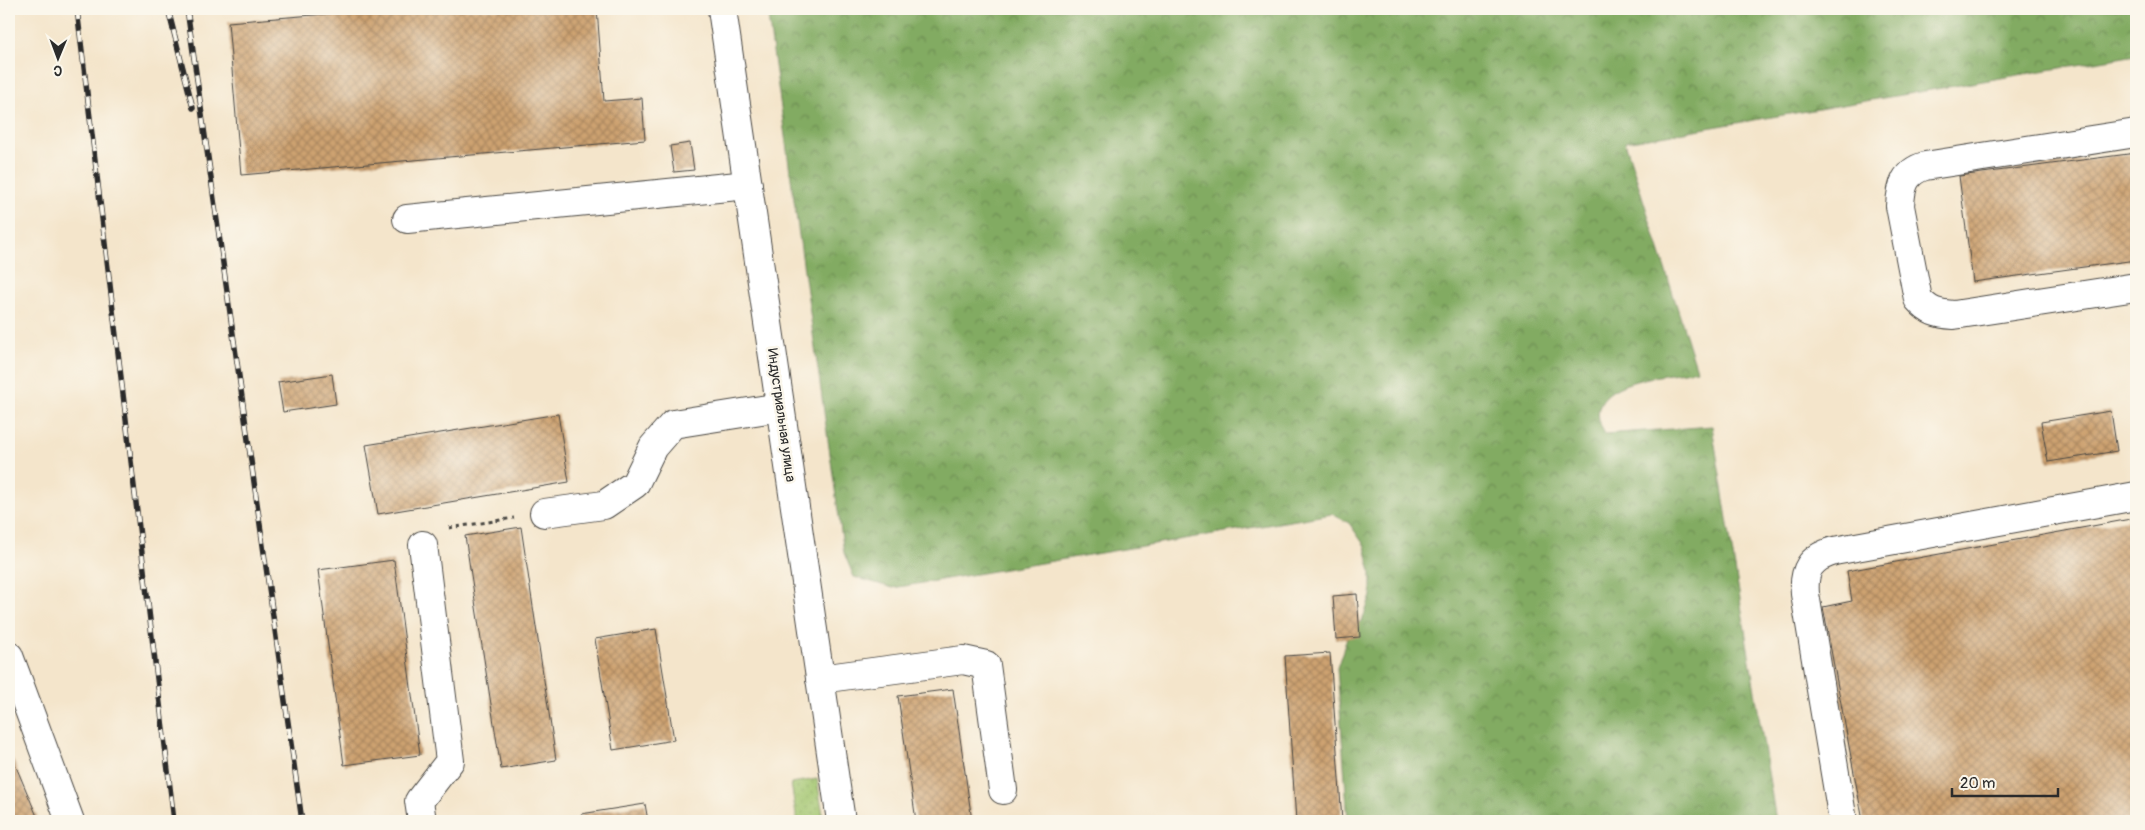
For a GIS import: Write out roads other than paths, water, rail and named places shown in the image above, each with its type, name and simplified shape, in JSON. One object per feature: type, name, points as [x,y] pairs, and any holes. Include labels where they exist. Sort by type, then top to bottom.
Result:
[{"type":"street","name":"Индустриальная улица","points":[[722,9],[841,821]]},
{"type":"street","points":[[2136,133],[1915,169],[1906,176],[1901,191],[1900,206],[1918,299],[1926,309],[1938,314],[1954,315],[2136,287]]},
{"type":"street","points":[[406,219],[748,185]]},
{"type":"street","points":[[544,513],[604,504],[636,484],[653,447],[673,424],[780,406]]},
{"type":"street","points":[[1843,821],[1805,594],[1804,578],[1808,568],[1824,554],[1834,551],[2136,496]]},
{"type":"street","points":[[422,821],[419,801],[450,761],[423,545]]},
{"type":"street","points":[[9,656],[70,821]]},
{"type":"street","points":[[820,679],[963,660],[986,665],[1003,790]]},
{"type":"railway","points":[[77,9],[174,821]]},
{"type":"railway","points":[[168,9],[193,108]]},
{"type":"railway","points":[[187,9],[302,821]]}]
